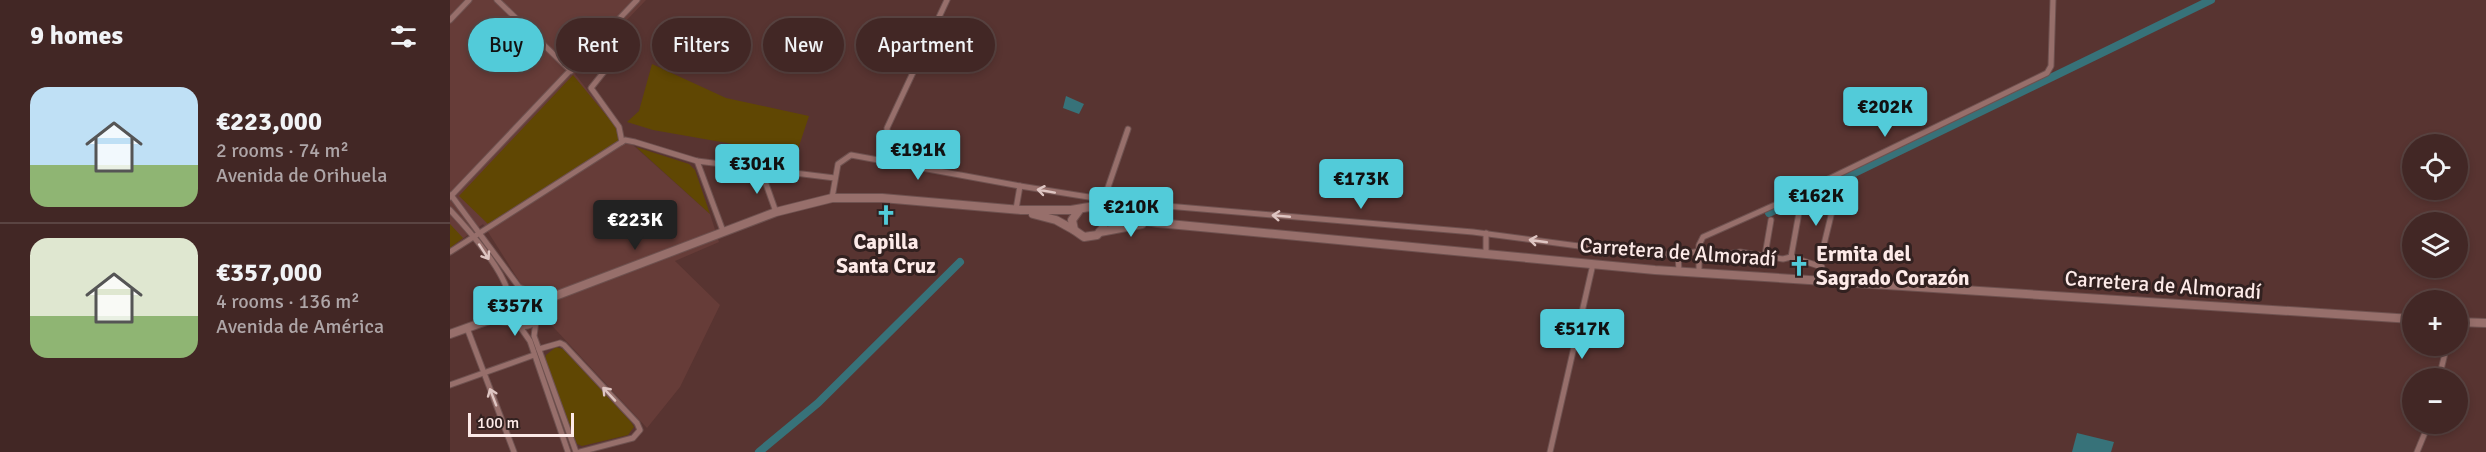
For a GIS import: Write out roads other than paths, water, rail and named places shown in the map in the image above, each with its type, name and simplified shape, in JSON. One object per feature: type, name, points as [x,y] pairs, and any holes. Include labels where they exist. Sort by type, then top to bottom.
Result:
[{"type":"main road","points":[[492,319],[524,325],[536,321],[542,307],[555,296],[723,231],[776,213],[832,198],[882,198],[1019,210],[1089,207],[1107,214],[1158,223]]},
{"type":"main road","points":[[1074,230],[1072,220],[1080,209]]},
{"type":"main road","points":[[1019,210],[1056,220],[1080,236],[1089,238],[1100,232],[1129,225],[1158,223]]},
{"type":"main road","points":[[1098,210],[1104,223],[1100,232]]},
{"type":"main road","name":"Carretera de Almoradí","points":[[1158,223],[1699,273],[2402,318]]},
{"type":"main road","points":[[450,334],[492,319],[516,292],[525,290],[537,296],[555,296]]},
{"type":"main road","points":[[537,296],[542,307]]},
{"type":"main road","points":[[508,302],[508,315],[516,323]]},
{"type":"main road","points":[[2468,322],[2486,323]]},
{"type":"street","points":[[450,20],[469,0]]},
{"type":"street","points":[[497,0],[556,57]]},
{"type":"street","points":[[621,18],[638,0]]},
{"type":"street","points":[[889,164],[887,128],[947,0]]},
{"type":"street","points":[[1699,273],[1700,241],[1704,237],[2047,73],[2051,66],[2053,0]]},
{"type":"street","points":[[525,290],[519,287],[451,196],[570,72]]},
{"type":"street","points":[[604,72],[591,88],[619,127],[622,142]]},
{"type":"street","points":[[1104,200],[1128,129]]},
{"type":"street","points":[[450,252],[622,142],[630,140],[697,161],[835,178]]},
{"type":"street","points":[[832,198],[838,164],[851,155],[889,164],[1104,200],[1486,233],[1608,250],[1678,255],[1700,251]]},
{"type":"street","points":[[697,161],[723,231]]},
{"type":"street","points":[[761,170],[776,213]]},
{"type":"street","points":[[1019,210],[1020,186]]},
{"type":"street","points":[[1819,265],[1836,195]]},
{"type":"street","points":[[1791,257],[1800,207]]},
{"type":"street","points":[[450,210],[474,236],[507,286],[508,302]]},
{"type":"street","points":[[1766,255],[1771,220]]},
{"type":"street","points":[[1486,233],[1486,254]]},
{"type":"street","points":[[1700,259],[1731,253],[1791,257],[1822,267],[1821,280]]},
{"type":"street","points":[[1678,255],[1679,271]]},
{"type":"street","points":[[1550,452],[1593,264]]},
{"type":"street","points":[[536,321],[534,336],[578,452],[633,438],[640,430],[637,423],[564,345],[560,343],[539,349]]},
{"type":"street","points":[[516,323],[530,341],[568,452]]},
{"type":"street","points":[[467,328],[514,452]]},
{"type":"street","points":[[450,385],[534,355]]},
{"type":"street","points":[[2417,452],[2424,434]]},
{"type":"water","points":[[1066,96],[1084,104],[1079,114],[1063,108]]},
{"type":"water","points":[[2077,433],[2114,442],[2111,452],[2072,452]]},
{"type":"waterway","points":[[1834,183],[2211,0]]},
{"type":"waterway","points":[[1769,213],[1792,202]]},
{"type":"waterway","points":[[759,452],[818,403],[960,262]]},
{"type":"place","name":"Capilla Santa Cruz","points":[[886,215]]},
{"type":"place","name":"Ermita del Sagrado Corazón","points":[[1799,266]]}]
